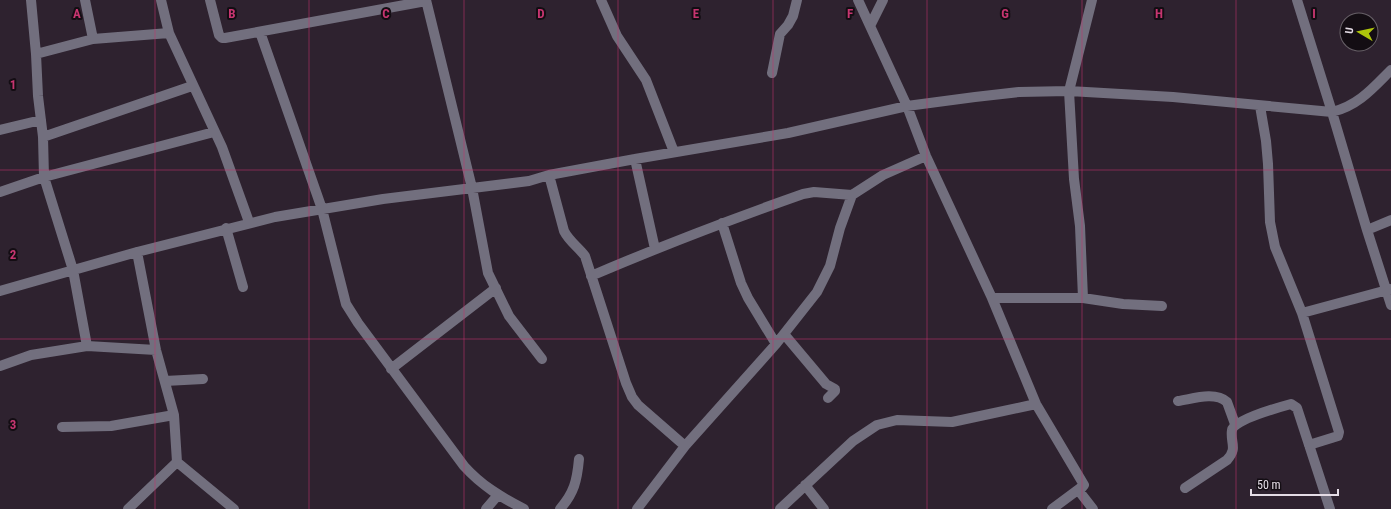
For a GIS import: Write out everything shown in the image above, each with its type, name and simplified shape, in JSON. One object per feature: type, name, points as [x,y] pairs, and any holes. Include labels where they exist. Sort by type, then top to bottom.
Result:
[{"type":"street","points":[[31,0],[38,96],[43,137],[44,177],[73,270],[87,346]]},
{"type":"street","points":[[85,0],[93,40]]},
{"type":"street","points":[[161,0],[169,33],[226,159],[249,222]]},
{"type":"street","points":[[210,0],[219,34],[222,38],[426,1],[472,188],[488,274],[509,316],[542,359]]},
{"type":"street","points":[[600,0],[617,36],[646,80],[674,152]]},
{"type":"street","points":[[772,73],[780,34],[788,25],[793,16],[797,0]]},
{"type":"street","points":[[858,0],[907,106],[926,156],[992,298],[1036,404],[1084,485]]},
{"type":"street","points":[[870,26],[883,0]]},
{"type":"street","points":[[1083,298],[1080,226],[1074,179],[1069,91],[1092,0]]},
{"type":"street","points":[[1297,0],[1332,112],[1366,230],[1389,290],[1391,306]]},
{"type":"street","points":[[260,32],[322,209],[346,304],[391,369],[476,480],[498,495],[524,509]]},
{"type":"street","points":[[36,54],[93,40],[169,33]]},
{"type":"street","points":[[0,291],[249,222],[383,199],[529,181],[549,175],[635,158],[788,133],[907,106],[1012,93],[1069,91],[1173,97],[1332,112],[1344,109],[1358,101],[1391,70]]},
{"type":"street","points":[[43,137],[192,86]]},
{"type":"street","points":[[1260,106],[1268,164],[1270,222],[1275,247],[1302,313],[1340,432],[1338,436],[1334,438],[1309,445]]},
{"type":"street","points":[[0,130],[41,120]]},
{"type":"street","points":[[0,192],[44,177],[214,132]]},
{"type":"street","points":[[637,509],[685,446],[776,344],[817,292],[830,266],[840,228],[852,195],[883,175],[926,156]]},
{"type":"street","points":[[635,158],[655,249]]},
{"type":"street","points":[[549,175],[564,231],[568,238],[585,256],[626,383],[632,397],[638,405],[685,446]]},
{"type":"street","points":[[591,276],[722,223],[803,194],[814,192],[852,195]]},
{"type":"street","points":[[1366,230],[1391,220]]},
{"type":"street","points":[[722,223],[741,283],[748,298],[776,344]]},
{"type":"street","points":[[226,228],[243,287]]},
{"type":"street","points":[[137,252],[156,350],[174,415],[178,462],[234,509]]},
{"type":"street","points":[[391,369],[496,288]]},
{"type":"street","points":[[1302,313],[1389,290]]},
{"type":"street","points":[[992,298],[1083,298],[1123,304],[1162,306]]},
{"type":"street","points":[[784,334],[826,384],[835,389],[835,391],[828,398]]},
{"type":"street","points":[[0,366],[31,355],[87,346],[156,350]]},
{"type":"street","points":[[165,381],[202,379]]},
{"type":"street","points":[[1178,401],[1211,396],[1224,399],[1227,402],[1235,424]]},
{"type":"street","points":[[780,509],[853,441],[877,426],[897,420],[952,422],[1036,404]]},
{"type":"street","points":[[1185,488],[1227,460],[1231,455],[1234,451],[1231,429],[1235,424],[1293,404],[1297,408],[1330,509]]},
{"type":"street","points":[[62,427],[111,426],[174,415]]},
{"type":"street","points":[[560,509],[568,499],[575,485],[579,460]]},
{"type":"street","points":[[128,509],[178,462]]},
{"type":"street","points":[[805,485],[824,509]]},
{"type":"street","points":[[1052,509],[1084,485]]},
{"type":"street","points":[[1084,485],[1079,491],[1093,509]]},
{"type":"street","points":[[486,509],[498,495]]}]
